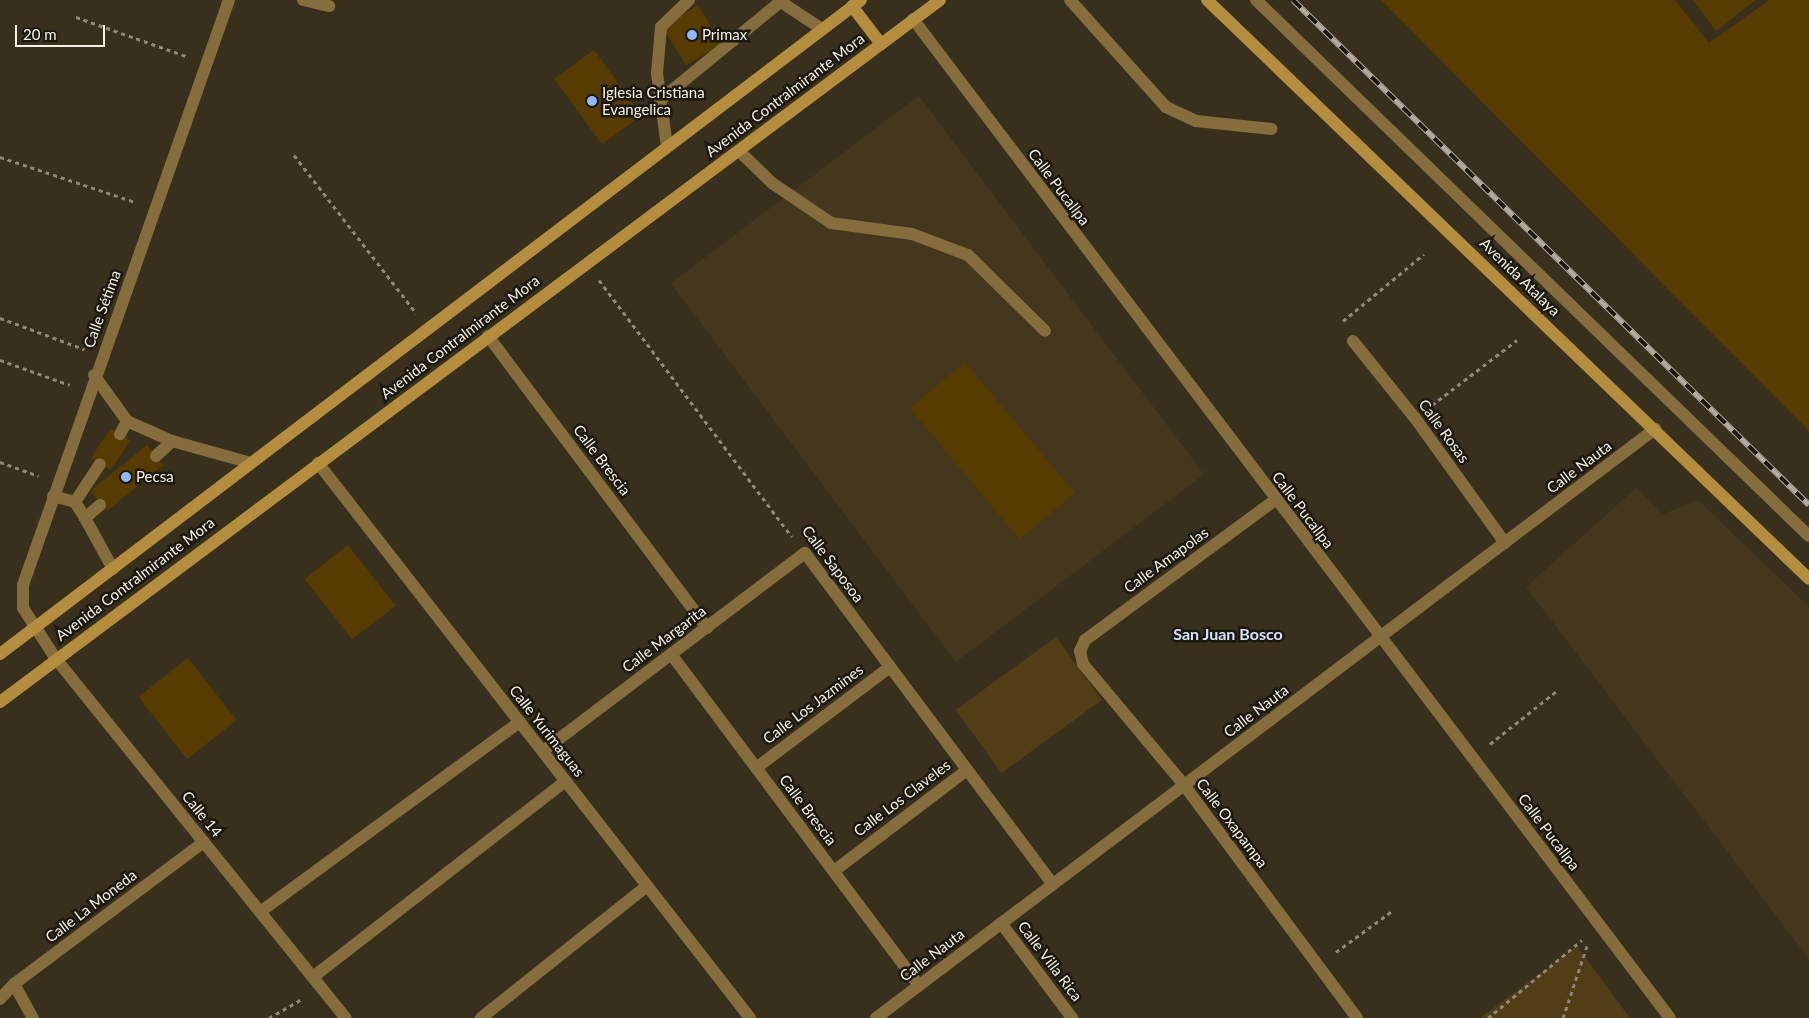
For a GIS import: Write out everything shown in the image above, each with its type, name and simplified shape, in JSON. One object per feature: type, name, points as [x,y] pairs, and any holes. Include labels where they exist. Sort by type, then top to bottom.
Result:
[{"type":"main road","name":"Avenida Contralmirante Mora","points":[[0,702],[940,0]]},
{"type":"main road","name":"Avenida Atalaya","points":[[1207,0],[1809,579]]},
{"type":"main road","name":"Avenida Contralmirante Mora","points":[[0,654],[857,3]]},
{"type":"main road","points":[[857,3],[881,44]]},
{"type":"street","name":"Calle Sétima","points":[[34,629],[23,608],[23,585],[94,375],[156,209],[229,0]]},
{"type":"street","points":[[303,0],[329,6]]},
{"type":"street","points":[[666,147],[657,73],[661,27],[689,0]]},
{"type":"street","points":[[1070,0],[1166,107],[1196,120],[1272,128]]},
{"type":"street","name":"Avenida Atalaya","points":[[1256,0],[1809,536]]},
{"type":"street","points":[[660,100],[779,1],[822,29]]},
{"type":"street","name":"Calle Pucallpa","points":[[913,19],[1275,500],[1670,1018]]},
{"type":"street","points":[[739,151],[772,183],[831,222],[912,234],[968,255],[1045,331]]},
{"type":"street","name":"Calle Brescia","points":[[488,336],[707,628]]},
{"type":"street","name":"Calle Rosas","points":[[1353,341],[1415,418],[1505,543]]},
{"type":"street","points":[[94,375],[127,421],[172,441],[251,463]]},
{"type":"street","points":[[120,434],[127,421]]},
{"type":"street","name":"Calle Nauta","points":[[876,1018],[1655,429]]},
{"type":"street","points":[[156,456],[172,441]]},
{"type":"street","name":"Calle Yurimaguas","points":[[318,463],[749,1017]]},
{"type":"street","points":[[75,502],[100,464]]},
{"type":"street","points":[[53,496],[75,502],[113,569]]},
{"type":"street","name":"Calle Amapolas","points":[[1080,651],[1086,640],[1275,500]]},
{"type":"street","points":[[85,518],[100,505]]},
{"type":"street","name":"Calle Margarita","points":[[543,751],[804,554]]},
{"type":"street","name":"Calle Saposoa","points":[[804,554],[1053,884]]},
{"type":"street","name":"Calle 14","points":[[34,629],[56,659],[346,1018]]},
{"type":"street","name":"Calle Oxapampa","points":[[1080,651],[1083,664],[1184,785],[1357,1018]]},
{"type":"street","name":"Calle Brescia","points":[[671,654],[919,985]]},
{"type":"street","name":"Calle Los Jazmines","points":[[756,768],[890,667]]},
{"type":"street","points":[[260,912],[520,722]]},
{"type":"street","name":"Calle Los Claveles","points":[[834,871],[967,770]]},
{"type":"street","points":[[313,976],[566,781]]},
{"type":"street","name":"Calle La Moneda","points":[[0,1000],[14,984],[204,842]]},
{"type":"street","points":[[481,1018],[647,886]]},
{"type":"street","name":"Calle Villa Rica","points":[[1001,923],[1072,1018]]},
{"type":"street","points":[[14,984],[33,1018]]},
{"type":"path","points":[[76,17],[208,64]]},
{"type":"path","points":[[294,155],[428,329]]},
{"type":"path","points":[[0,158],[156,209]]},
{"type":"path","points":[[1353,341],[1340,324],[1424,254]]},
{"type":"path","name":"Calle Saposoa","points":[[586,263],[804,554]]},
{"type":"path","points":[[0,318],[102,356]]},
{"type":"path","points":[[1415,418],[1516,340]]},
{"type":"path","points":[[0,360],[89,391]]},
{"type":"path","points":[[0,462],[57,483]]},
{"type":"path","points":[[1472,758],[1558,690]]},
{"type":"path","points":[[1318,966],[1392,912]]},
{"type":"path","points":[[1488,1018],[1582,940]]},
{"type":"path","points":[[1562,1018],[1588,948]]},
{"type":"path","points":[[269,1018],[321,988]]},
{"type":"shaded area","points":[[919,96],[1204,475],[956,662],[671,283]]},
{"type":"shaded area","points":[[1636,488],[1663,514],[1698,500],[1809,607],[1809,959],[1526,587]]},
{"type":"shaded area","points":[[1056,637],[1102,700],[1002,773],[956,710]]},
{"type":"shaded area","points":[[1577,946],[1630,1018],[1480,1018]]},
{"type":"building","points":[[1381,0],[1675,0],[1709,43],[1769,0],[1809,0],[1809,431]]},
{"type":"building","points":[[1693,0],[1756,0],[1716,31]]},
{"type":"building","name":"Primax","points":[[698,5],[722,43],[686,65],[662,27]]},
{"type":"building","name":"Iglesia Cristiana Evangelica","points":[[594,50],[642,116],[602,144],[554,79]]},
{"type":"building","points":[[965,362],[1075,493],[1020,539],[910,408]]},
{"type":"building","points":[[111,428],[130,441],[110,470],[91,457]]},
{"type":"building","name":"Pecsa","points":[[147,445],[163,465],[107,511],[90,491]]},
{"type":"building","points":[[348,545],[395,606],[352,640],[305,579]]},
{"type":"building","points":[[188,658],[237,720],[187,759],[138,697]]},
{"type":"railway","points":[[1293,0],[1809,505]]},
{"type":"place","name":"Primax","points":[[692,35]]},
{"type":"place","name":"Iglesia Cristiana Evangelica","points":[[592,101]]},
{"type":"place","name":"Pecsa","points":[[126,477]]},
{"type":"district","name":"San Juan Bosco","points":[[1228,634]]}]
